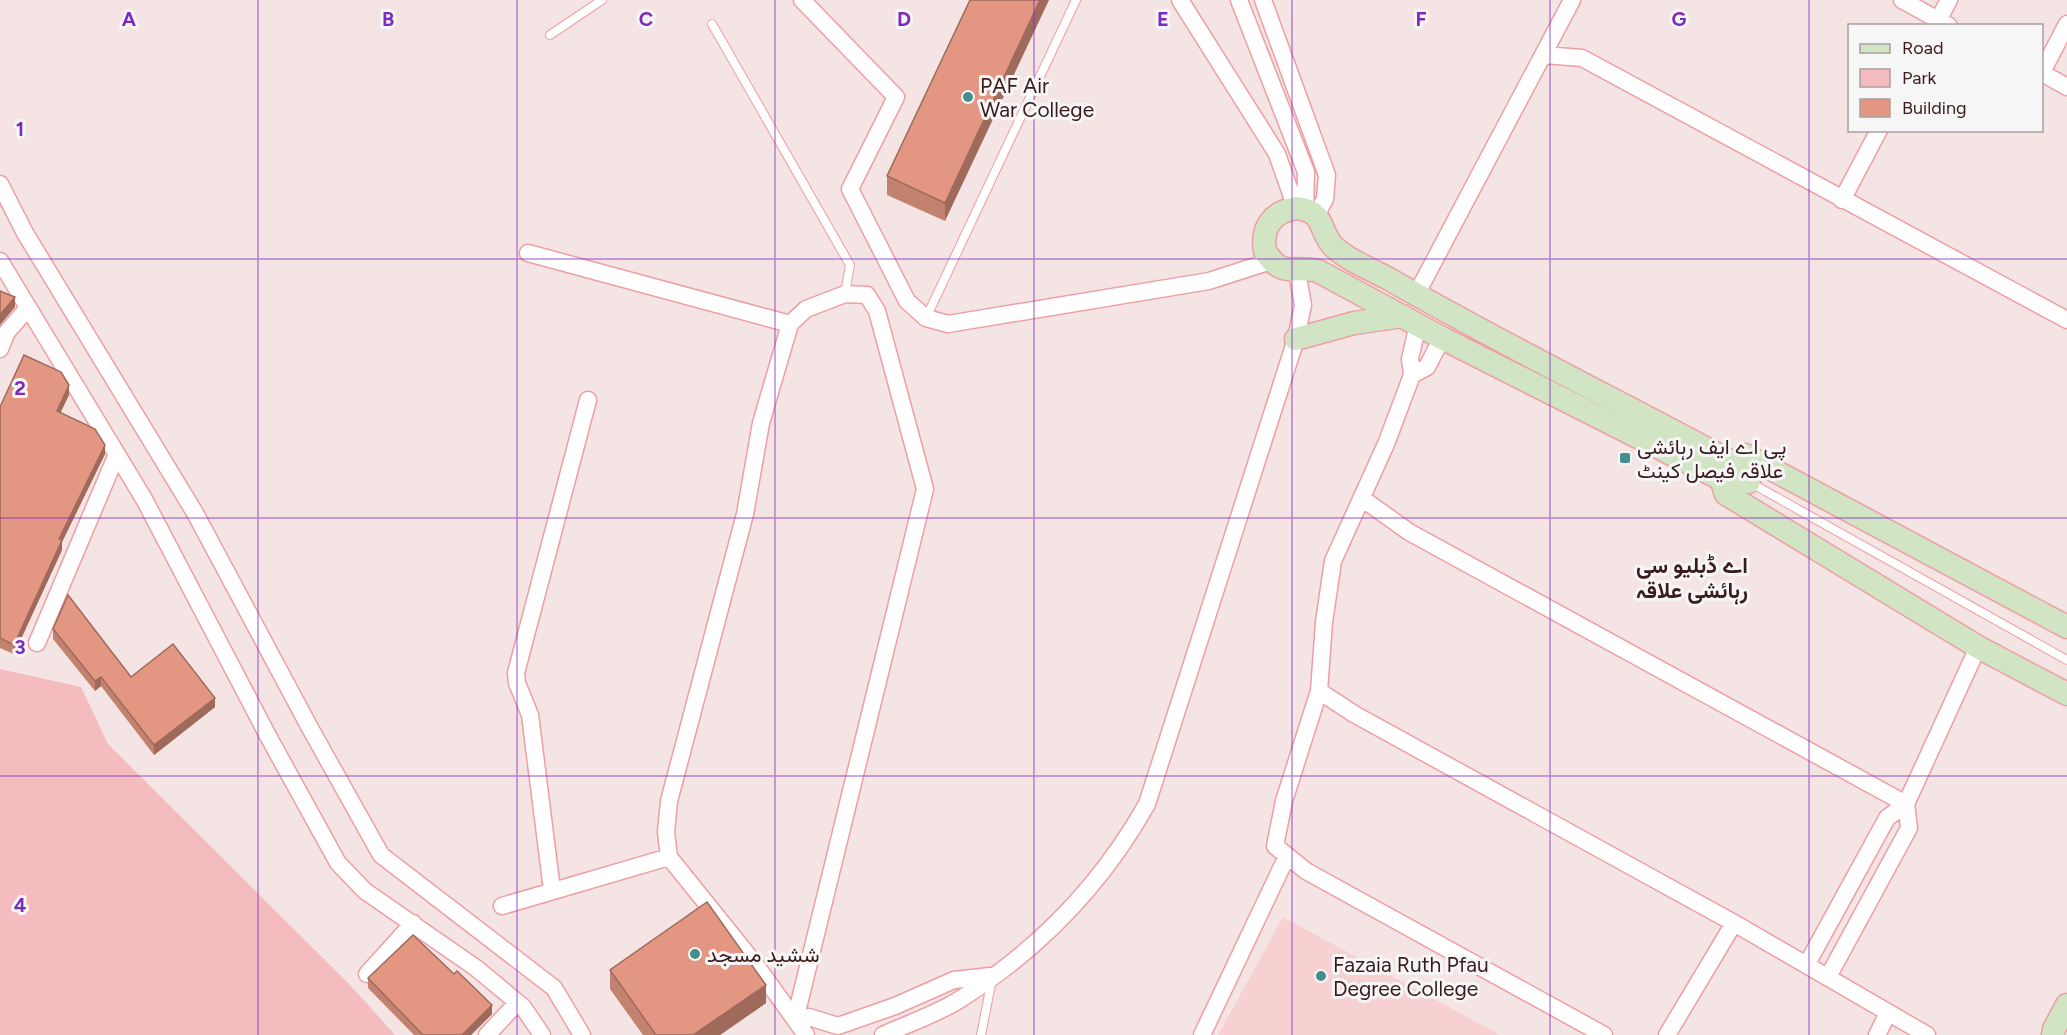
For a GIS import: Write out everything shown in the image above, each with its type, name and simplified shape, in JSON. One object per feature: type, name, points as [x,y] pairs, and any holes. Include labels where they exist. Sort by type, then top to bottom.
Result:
[{"type":"street","points":[[802,0],[896,97],[850,189],[907,301],[926,318],[948,324],[1209,281],[1271,261]]},
{"type":"street","points":[[1180,0],[1277,154],[1305,211],[1323,224],[1333,247],[1416,295],[1514,346],[1728,472]]},
{"type":"street","points":[[1239,0],[1306,172],[1305,211]]},
{"type":"street","points":[[1263,0],[1328,175],[1325,199],[1305,211],[1284,210],[1275,215],[1265,228],[1265,251],[1271,261],[1286,270],[1318,271],[1504,369],[1749,482]]},
{"type":"street","points":[[1416,295],[1572,0]]},
{"type":"street","points":[[1902,0],[1941,24],[1949,0]]},
{"type":"street","points":[[2043,71],[2067,24]]},
{"type":"street","points":[[1544,55],[1582,58],[2067,320]]},
{"type":"street","points":[[2043,74],[2067,87]]},
{"type":"street","points":[[1842,200],[1878,132]]},
{"type":"street","points":[[0,183],[25,233],[195,513],[381,855],[554,988],[582,1035]]},
{"type":"street","points":[[528,253],[790,324]]},
{"type":"street","points":[[0,261],[144,499],[310,816],[338,863],[365,891],[476,968],[517,1003],[542,1035]]},
{"type":"street","points":[[883,1035],[961,999],[1030,948],[1080,900],[1123,846],[1147,804],[1296,339],[1303,305],[1297,272]]},
{"type":"street","points":[[795,1020],[925,489],[877,311],[867,295],[845,294],[806,309],[790,324],[761,423],[745,514],[669,801],[666,832],[669,857],[756,964],[795,1020],[806,1035]]},
{"type":"street","points":[[0,349],[7,332],[28,308]]},
{"type":"street","points":[[1296,339],[1354,323],[1410,320]]},
{"type":"street","points":[[1410,320],[1412,375],[1363,500],[1333,561],[1324,622],[1319,691],[1284,801],[1275,846],[1306,871],[1604,1035]]},
{"type":"street","points":[[1412,375],[1427,367],[1442,338]]},
{"type":"street","points":[[1504,369],[1514,346]]},
{"type":"street","points":[[552,890],[530,715],[517,683],[516,673],[588,400]]},
{"type":"street","points":[[37,643],[117,454]]},
{"type":"street","points":[[2067,627],[1745,455],[1728,472],[1725,495],[1978,647],[2067,694]]},
{"type":"street","points":[[1363,500],[1409,531],[1906,804]]},
{"type":"street","points":[[1807,964],[1887,818],[1906,804],[1978,647]]},
{"type":"street","points":[[1319,691],[1354,714],[1734,923],[1927,1035]]},
{"type":"street","points":[[1828,977],[1910,828],[1906,804]]},
{"type":"street","points":[[1202,1035],[1287,856]]},
{"type":"street","points":[[502,906],[669,857]]},
{"type":"street","points":[[367,974],[413,923]]},
{"type":"street","points":[[1667,1035],[1734,923]]},
{"type":"street","points":[[795,1020],[809,1017],[839,1032],[954,980],[992,976]]},
{"type":"street","points":[[488,1035],[517,1003]]},
{"type":"street","points":[[2053,1035],[2067,1005]]},
{"type":"street","points":[[1876,1035],[1888,1013]]},
{"type":"lane","points":[[549,34],[602,0]]},
{"type":"lane","points":[[926,318],[1076,0]]},
{"type":"lane","points":[[712,24],[850,265],[845,294]]},
{"type":"lane","points":[[1749,482],[2067,660]]},
{"type":"lane","points":[[981,1035],[992,976]]},
{"type":"shaded area","name":"Fazaia Ruth Pfau Degree College","points":[[1283,917],[1500,1035],[1218,1035]]},
{"type":"green space","points":[[0,669],[81,687],[108,744],[351,986],[395,1035],[0,1035]]},
{"type":"building","name":"PAF Air War College","points":[[970,0],[1040,0],[945,203],[887,176]]},
{"type":"building","points":[[0,291],[15,297],[0,315]]},
{"type":"building","points":[[24,355],[61,372],[69,385],[57,411],[95,429],[105,445],[59,539],[62,540],[14,645],[0,638],[0,407]]},
{"type":"building","points":[[68,595],[131,677],[173,644],[215,698],[154,745],[101,677],[95,681],[53,629]]},
{"type":"building","name":"ششید مسجد","points":[[707,902],[766,985],[693,1035],[656,1035],[610,970]]},
{"type":"building","points":[[413,935],[454,974],[457,971],[492,1005],[462,1035],[423,1035],[368,978]]},
{"type":"place","name":"PAF Air War College","points":[[968,97]]},
{"type":"place","name":"پی اے ایف رہائشی علاقہ فیصل کینٹ","points":[[1625,458]]},
{"type":"place","name":"ششید مسجد","points":[[695,954]]},
{"type":"place","name":"Fazaia Ruth Pfau Degree College","points":[[1321,976]]},
{"type":"district","name":"اے ڈبلیو سی رہائشی علاقہ","points":[[1692,578]]}]
